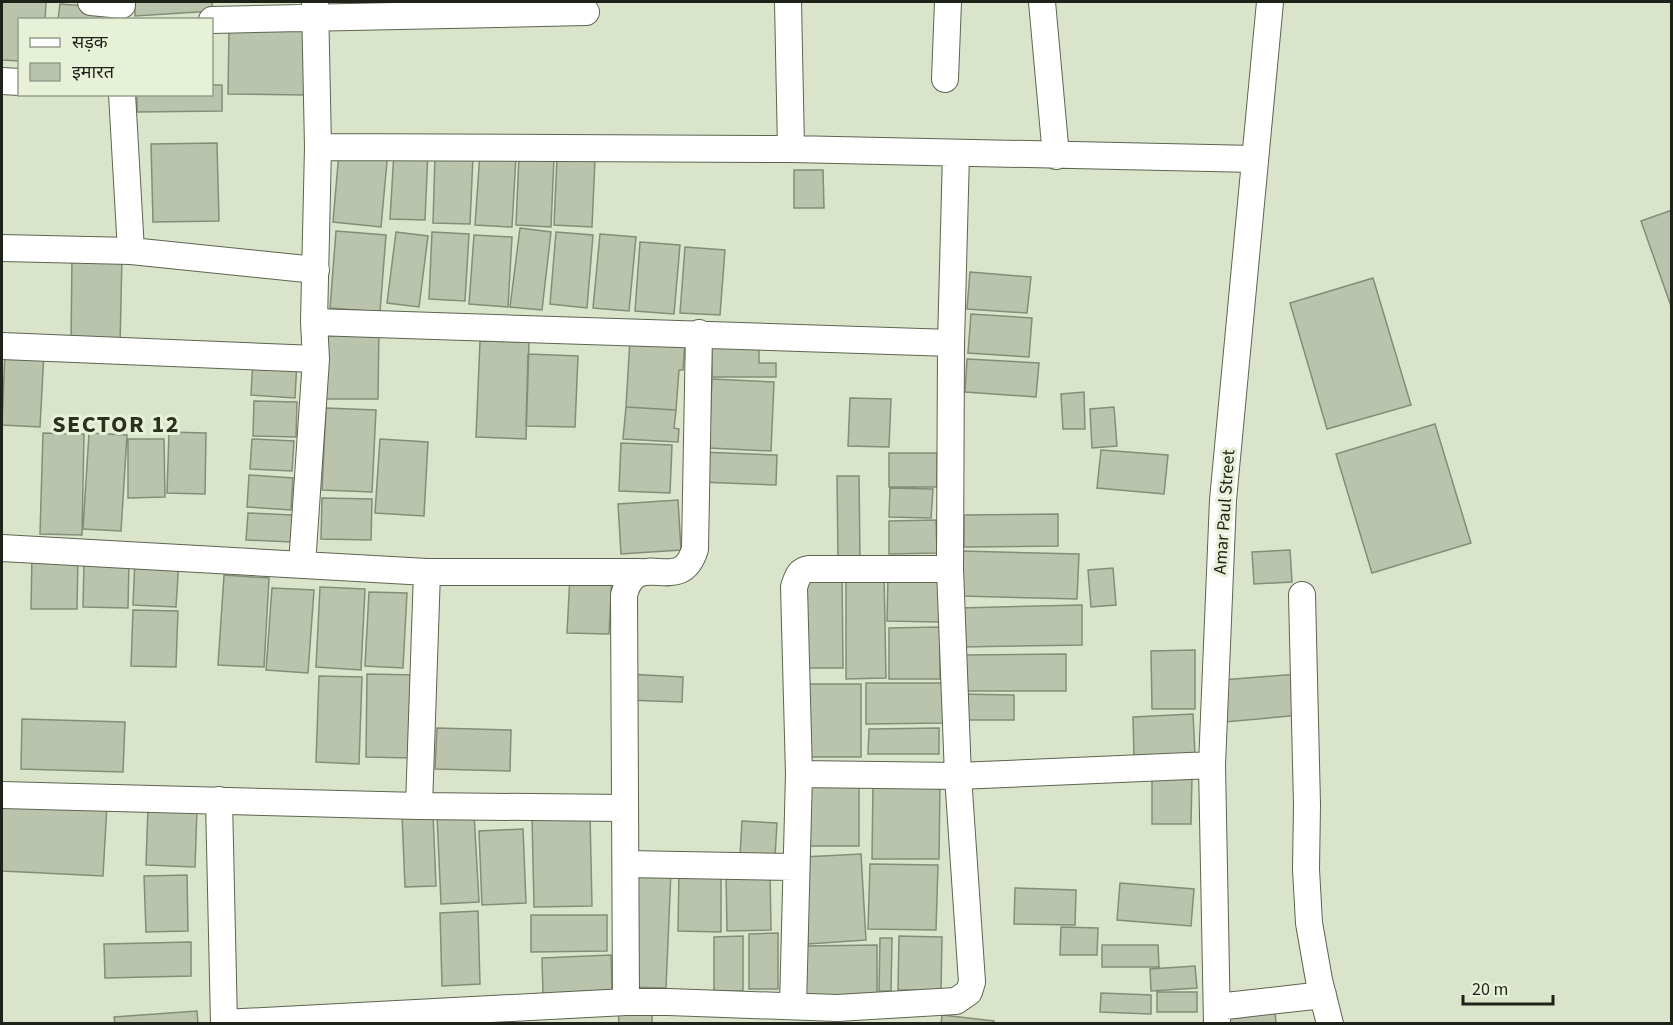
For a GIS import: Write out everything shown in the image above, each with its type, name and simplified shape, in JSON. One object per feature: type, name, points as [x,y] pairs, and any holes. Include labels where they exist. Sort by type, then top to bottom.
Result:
[{"type":"street","points":[[91,2],[122,8]]},
{"type":"street","points":[[788,2],[791,149]]},
{"type":"street","points":[[945,79],[948,2]]},
{"type":"street","points":[[1042,2],[1056,156]]},
{"type":"street","name":"Amar Paul Street","points":[[1217,1015],[1212,765],[1223,500],[1270,2]]},
{"type":"street","points":[[302,565],[316,359],[314,322],[318,147],[316,9]]},
{"type":"street","points":[[213,20],[316,9],[586,12]]},
{"type":"street","points":[[2,81],[18,82]]},
{"type":"street","points":[[122,96],[131,251]]},
{"type":"street","points":[[318,147],[791,149],[1255,159]]},
{"type":"street","points":[[219,800],[224,1023],[626,1002],[668,1012],[793,1006],[837,1016],[927,1014],[956,1001],[969,992],[972,982],[958,777],[950,569],[951,343],[956,153]]},
{"type":"street","points":[[2,248],[131,251],[316,270]]},
{"type":"street","points":[[314,322],[951,343]]},
{"type":"street","points":[[2,548],[427,572],[679,572],[692,560],[695,549],[699,333]]},
{"type":"street","points":[[2,346],[316,359]]},
{"type":"street","points":[[793,1006],[799,774],[794,587],[799,574],[809,569],[950,569]]},
{"type":"street","points":[[419,806],[427,572]]},
{"type":"street","points":[[626,1002],[624,595],[627,583],[640,572]]},
{"type":"street","points":[[1302,595],[1307,805],[1306,869],[1309,923],[1330,1023]]},
{"type":"street","points":[[799,774],[958,777],[1212,765]]},
{"type":"street","points":[[2,795],[419,806],[624,808]]},
{"type":"street","points":[[626,864],[795,867]]},
{"type":"street","points":[[1217,1015],[1323,995]]},
{"type":"building","points":[[2,2],[46,2],[45,18],[18,18],[18,61],[2,60]]},
{"type":"building","points":[[135,2],[212,2],[213,11],[135,16]]},
{"type":"building","points":[[60,4],[112,8],[111,18],[58,18]]},
{"type":"building","points":[[229,29],[305,30],[304,95],[228,94]]},
{"type":"building","points":[[213,85],[222,85],[222,111],[137,112],[137,96],[213,96]]},
{"type":"building","points":[[217,143],[219,221],[153,222],[151,144]]},
{"type":"building","points":[[388,151],[381,227],[333,222],[339,152]]},
{"type":"building","points":[[428,151],[425,220],[390,219],[394,152]]},
{"type":"building","points":[[480,153],[516,156],[512,227],[475,225]]},
{"type":"building","points":[[435,156],[473,157],[470,224],[433,223]]},
{"type":"building","points":[[519,156],[554,158],[551,227],[516,225]]},
{"type":"building","points":[[557,158],[595,159],[592,227],[554,225]]},
{"type":"building","points":[[794,170],[823,170],[824,208],[794,208]]},
{"type":"building","points":[[1672,210],[1672,309],[1641,221]]},
{"type":"building","points":[[520,228],[551,232],[542,310],[510,307]]},
{"type":"building","points":[[336,231],[386,235],[380,312],[330,308]]},
{"type":"building","points":[[396,232],[428,236],[419,307],[387,303]]},
{"type":"building","points":[[432,232],[469,234],[465,301],[429,299]]},
{"type":"building","points":[[556,232],[593,235],[587,308],[550,304]]},
{"type":"building","points":[[600,234],[636,237],[629,311],[593,308]]},
{"type":"building","points":[[474,235],[512,237],[508,307],[469,304]]},
{"type":"building","points":[[640,242],[680,245],[674,314],[635,311]]},
{"type":"building","points":[[685,247],[725,250],[720,315],[680,313]]},
{"type":"building","points":[[72,255],[122,256],[120,346],[71,345]]},
{"type":"building","points":[[970,272],[1031,277],[1027,313],[967,309]]},
{"type":"building","points":[[1373,278],[1411,405],[1327,429],[1290,303]]},
{"type":"building","points":[[971,314],[1032,318],[1029,357],[968,353]]},
{"type":"building","points":[[325,324],[379,325],[378,399],[324,399]]},
{"type":"building","points":[[630,339],[685,342],[683,370],[679,370],[676,410],[626,407]]},
{"type":"building","points":[[480,341],[529,342],[526,439],[476,437]]},
{"type":"building","points":[[712,343],[759,344],[759,363],[776,363],[776,377],[712,377]]},
{"type":"building","points":[[5,350],[44,352],[40,427],[2,425]]},
{"type":"building","points":[[528,354],[578,356],[575,427],[526,426]]},
{"type":"building","points":[[253,359],[297,361],[295,398],[251,395]]},
{"type":"building","points":[[967,359],[1039,363],[1036,397],[965,392]]},
{"type":"building","points":[[712,379],[774,382],[771,451],[709,448]]},
{"type":"building","points":[[1084,392],[1085,429],[1063,429],[1061,394]]},
{"type":"building","points":[[850,398],[891,399],[889,447],[848,446]]},
{"type":"building","points":[[254,401],[297,402],[296,437],[253,436]]},
{"type":"building","points":[[626,407],[676,410],[674,428],[679,429],[678,442],[623,439]]},
{"type":"building","points":[[1114,407],[1117,446],[1092,448],[1090,409]]},
{"type":"building","points":[[326,408],[376,410],[372,492],[322,490]]},
{"type":"building","points":[[1435,424],[1471,543],[1372,573],[1336,454]]},
{"type":"building","points":[[169,432],[206,433],[205,494],[167,493]]},
{"type":"building","points":[[43,433],[84,434],[82,535],[40,534]]},
{"type":"building","points":[[89,433],[127,435],[121,531],[83,529]]},
{"type":"building","points":[[128,439],[164,439],[165,497],[128,498]]},
{"type":"building","points":[[252,439],[294,441],[292,471],[250,469]]},
{"type":"building","points":[[380,439],[428,442],[424,516],[375,513]]},
{"type":"building","points":[[621,443],[672,445],[670,493],[619,491]]},
{"type":"building","points":[[1101,450],[1168,455],[1164,494],[1097,488]]},
{"type":"building","points":[[700,452],[777,455],[776,485],[699,482]]},
{"type":"building","points":[[889,453],[937,453],[937,487],[889,487]]},
{"type":"building","points":[[249,475],[293,478],[291,510],[247,507]]},
{"type":"building","points":[[837,476],[859,476],[860,560],[838,560]]},
{"type":"building","points":[[890,488],[933,489],[931,518],[889,517]]},
{"type":"building","points":[[322,498],[372,499],[371,540],[321,539]]},
{"type":"building","points":[[678,500],[681,550],[621,554],[618,504]]},
{"type":"building","points":[[248,513],[293,515],[291,542],[246,540]]},
{"type":"building","points":[[1058,514],[1058,546],[964,547],[964,515]]},
{"type":"building","points":[[936,520],[937,553],[889,554],[889,521]]},
{"type":"building","points":[[1290,550],[1292,582],[1254,584],[1252,552]]},
{"type":"building","points":[[962,551],[1079,554],[1077,599],[961,596]]},
{"type":"building","points":[[32,554],[78,554],[77,609],[31,609]]},
{"type":"building","points":[[135,558],[179,560],[176,607],[133,605]]},
{"type":"building","points":[[84,561],[129,562],[128,608],[83,607]]},
{"type":"building","points":[[1113,568],[1116,605],[1091,607],[1088,570]]},
{"type":"building","points":[[842,572],[843,668],[804,668],[805,574]]},
{"type":"building","points":[[846,573],[884,574],[886,678],[846,679]]},
{"type":"building","points":[[612,574],[609,634],[567,633],[570,575]]},
{"type":"building","points":[[888,574],[940,575],[939,622],[887,621]]},
{"type":"building","points":[[224,575],[269,578],[264,667],[218,665]]},
{"type":"building","points":[[320,587],[365,589],[361,670],[316,667]]},
{"type":"building","points":[[272,588],[314,590],[308,673],[266,670]]},
{"type":"building","points":[[369,592],[407,593],[403,668],[365,666]]},
{"type":"building","points":[[1082,605],[1082,645],[961,647],[960,608]]},
{"type":"building","points":[[133,610],[178,611],[176,667],[131,666]]},
{"type":"building","points":[[940,627],[940,679],[889,679],[889,628]]},
{"type":"building","points":[[1195,650],[1195,709],[1152,709],[1151,651]]},
{"type":"building","points":[[1066,654],[1066,691],[962,691],[962,655]]},
{"type":"building","points":[[367,674],[414,675],[412,758],[366,757]]},
{"type":"building","points":[[627,674],[683,677],[682,702],[626,700]]},
{"type":"building","points":[[1298,674],[1301,715],[1225,722],[1222,680]]},
{"type":"building","points":[[319,676],[362,677],[359,764],[316,762]]},
{"type":"building","points":[[866,683],[944,683],[944,723],[866,724]]},
{"type":"building","points":[[804,684],[861,684],[861,757],[805,757]]},
{"type":"building","points":[[956,694],[1014,695],[1014,720],[956,720]]},
{"type":"building","points":[[1193,714],[1195,755],[1134,757],[1133,717]]},
{"type":"building","points":[[22,719],[125,722],[123,772],[21,769]]},
{"type":"building","points":[[437,728],[511,730],[510,771],[435,769]]},
{"type":"building","points":[[939,728],[939,754],[868,754],[869,729]]},
{"type":"building","points":[[1152,776],[1192,777],[1191,824],[1152,824]]},
{"type":"building","points":[[859,777],[859,846],[805,846],[806,778]]},
{"type":"building","points":[[940,780],[939,859],[872,859],[873,783]]},
{"type":"building","points":[[2,800],[107,805],[103,876],[2,871]]},
{"type":"building","points":[[148,807],[197,809],[195,867],[146,865]]},
{"type":"building","points":[[474,813],[479,902],[441,904],[437,815]]},
{"type":"building","points":[[433,814],[436,886],[405,887],[402,815]]},
{"type":"building","points":[[590,815],[592,906],[534,907],[532,816]]},
{"type":"building","points":[[742,821],[777,823],[775,857],[740,856]]},
{"type":"building","points":[[523,829],[526,903],[482,905],[479,831]]},
{"type":"building","points":[[861,854],[866,940],[808,944],[803,857]]},
{"type":"building","points":[[870,864],[938,865],[936,930],[868,929]]},
{"type":"building","points":[[636,869],[671,871],[666,988],[631,987]]},
{"type":"building","points":[[679,869],[721,869],[721,932],[678,931]]},
{"type":"building","points":[[770,871],[771,930],[727,931],[726,872]]},
{"type":"building","points":[[187,875],[188,931],[146,932],[144,876]]},
{"type":"building","points":[[1120,883],[1194,889],[1191,926],[1117,920]]},
{"type":"building","points":[[1015,888],[1076,890],[1075,925],[1014,924]]},
{"type":"building","points":[[478,911],[480,984],[442,986],[440,913]]},
{"type":"building","points":[[531,915],[607,915],[607,951],[531,952]]},
{"type":"building","points":[[1061,927],[1098,928],[1097,955],[1060,955]]},
{"type":"building","points":[[778,933],[778,989],[749,989],[749,934]]},
{"type":"building","points":[[743,936],[743,991],[714,991],[714,937]]},
{"type":"building","points":[[899,936],[942,937],[941,990],[898,990]]},
{"type":"building","points":[[880,938],[892,938],[891,991],[879,991]]},
{"type":"building","points":[[191,942],[191,976],[105,978],[104,944]]},
{"type":"building","points":[[877,945],[877,996],[804,997],[803,946]]},
{"type":"building","points":[[1102,945],[1158,945],[1159,967],[1102,967]]},
{"type":"building","points":[[611,955],[612,991],[543,994],[542,958]]},
{"type":"building","points":[[1195,966],[1197,988],[1151,991],[1150,969]]},
{"type":"building","points":[[1157,992],[1197,992],[1197,1012],[1157,1012]]},
{"type":"building","points":[[1101,993],[1151,995],[1151,1014],[1100,1012]]},
{"type":"building","points":[[652,1004],[652,1024],[619,1024],[618,1006]]},
{"type":"building","points":[[1275,1010],[1276,1024],[1221,1024],[1220,1013]]},
{"type":"building","points":[[197,1011],[198,1024],[115,1024],[114,1017]]},
{"type":"building","points":[[942,1015],[994,1021],[994,1024],[941,1024]]},
{"type":"district","name":"SECTOR 12","points":[[116,424]]}]
